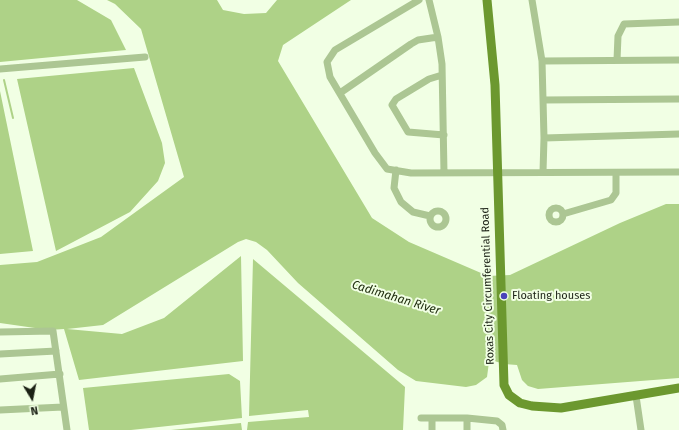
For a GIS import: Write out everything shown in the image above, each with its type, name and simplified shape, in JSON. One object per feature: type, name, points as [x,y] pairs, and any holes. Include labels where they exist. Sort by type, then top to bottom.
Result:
[{"type":"main road","name":"Roxas City Circumferential Road","points":[[487,0],[489,6],[495,85],[504,385],[509,395],[520,403],[532,406],[561,408],[679,388]]},
{"type":"street","points":[[419,0],[335,50],[327,62],[327,70],[330,77],[381,164],[387,168],[411,173],[679,172]]},
{"type":"street","points":[[429,0],[438,37],[442,76],[444,173]]},
{"type":"street","points":[[532,0],[542,60],[544,138],[543,172]]},
{"type":"street","points":[[617,60],[618,36],[624,24],[679,22]]},
{"type":"street","points":[[340,93],[411,44],[418,40],[438,37]]},
{"type":"street","points":[[0,69],[145,57]]},
{"type":"street","points":[[542,60],[679,60]]},
{"type":"street","points":[[442,76],[429,79],[396,99],[392,105],[408,132],[444,135]]},
{"type":"street","points":[[543,100],[679,99]]},
{"type":"street","points":[[544,138],[679,134]]},
{"type":"street","points":[[396,170],[394,188],[401,202],[412,212],[430,216]]},
{"type":"street","points":[[563,214],[611,200],[616,193],[616,172]]},
{"type":"street","points":[[0,332],[53,331],[67,430]]},
{"type":"street","points":[[0,354],[56,351]]},
{"type":"street","points":[[0,379],[60,374]]},
{"type":"street","points":[[636,396],[641,430]]},
{"type":"street","points":[[0,410],[63,407]]},
{"type":"street","points":[[421,418],[467,418],[497,421],[502,427]]},
{"type":"street","points":[[467,418],[467,430]]},
{"type":"street","points":[[432,419],[432,430]]},
{"type":"water","points":[[0,0],[77,0],[111,20],[126,50],[0,62]]},
{"type":"water","name":"Cadimahan River","points":[[107,0],[217,0],[223,10],[244,14],[266,13],[277,0],[351,0],[283,45],[278,61],[372,218],[409,242],[488,276],[510,275],[620,223],[666,204],[679,204],[679,378],[538,389],[528,386],[522,380],[517,365],[504,364],[491,360],[489,362],[487,377],[476,385],[466,387],[416,381],[398,370],[298,283],[267,250],[256,242],[246,239],[238,242],[103,325],[67,329],[122,334],[164,318],[241,256],[243,361],[79,380],[64,329],[49,330],[0,323],[0,265],[37,262],[101,237],[184,177],[141,29],[115,4]]},
{"type":"water","points":[[134,68],[162,143],[165,163],[158,181],[130,212],[56,251],[17,79]]},
{"type":"water","points":[[0,91],[33,251],[0,254]]},
{"type":"water","points":[[253,259],[405,387],[403,430],[247,430],[248,422],[309,417],[308,410],[249,416]]},
{"type":"water","points":[[229,374],[240,381],[242,418],[131,430],[89,430],[83,388]]},
{"type":"water","points":[[241,423],[242,430],[171,430]]},
{"type":"waterway","points":[[4,80],[13,118]]},
{"type":"place","name":"Floating houses","points":[[504,296]]}]
